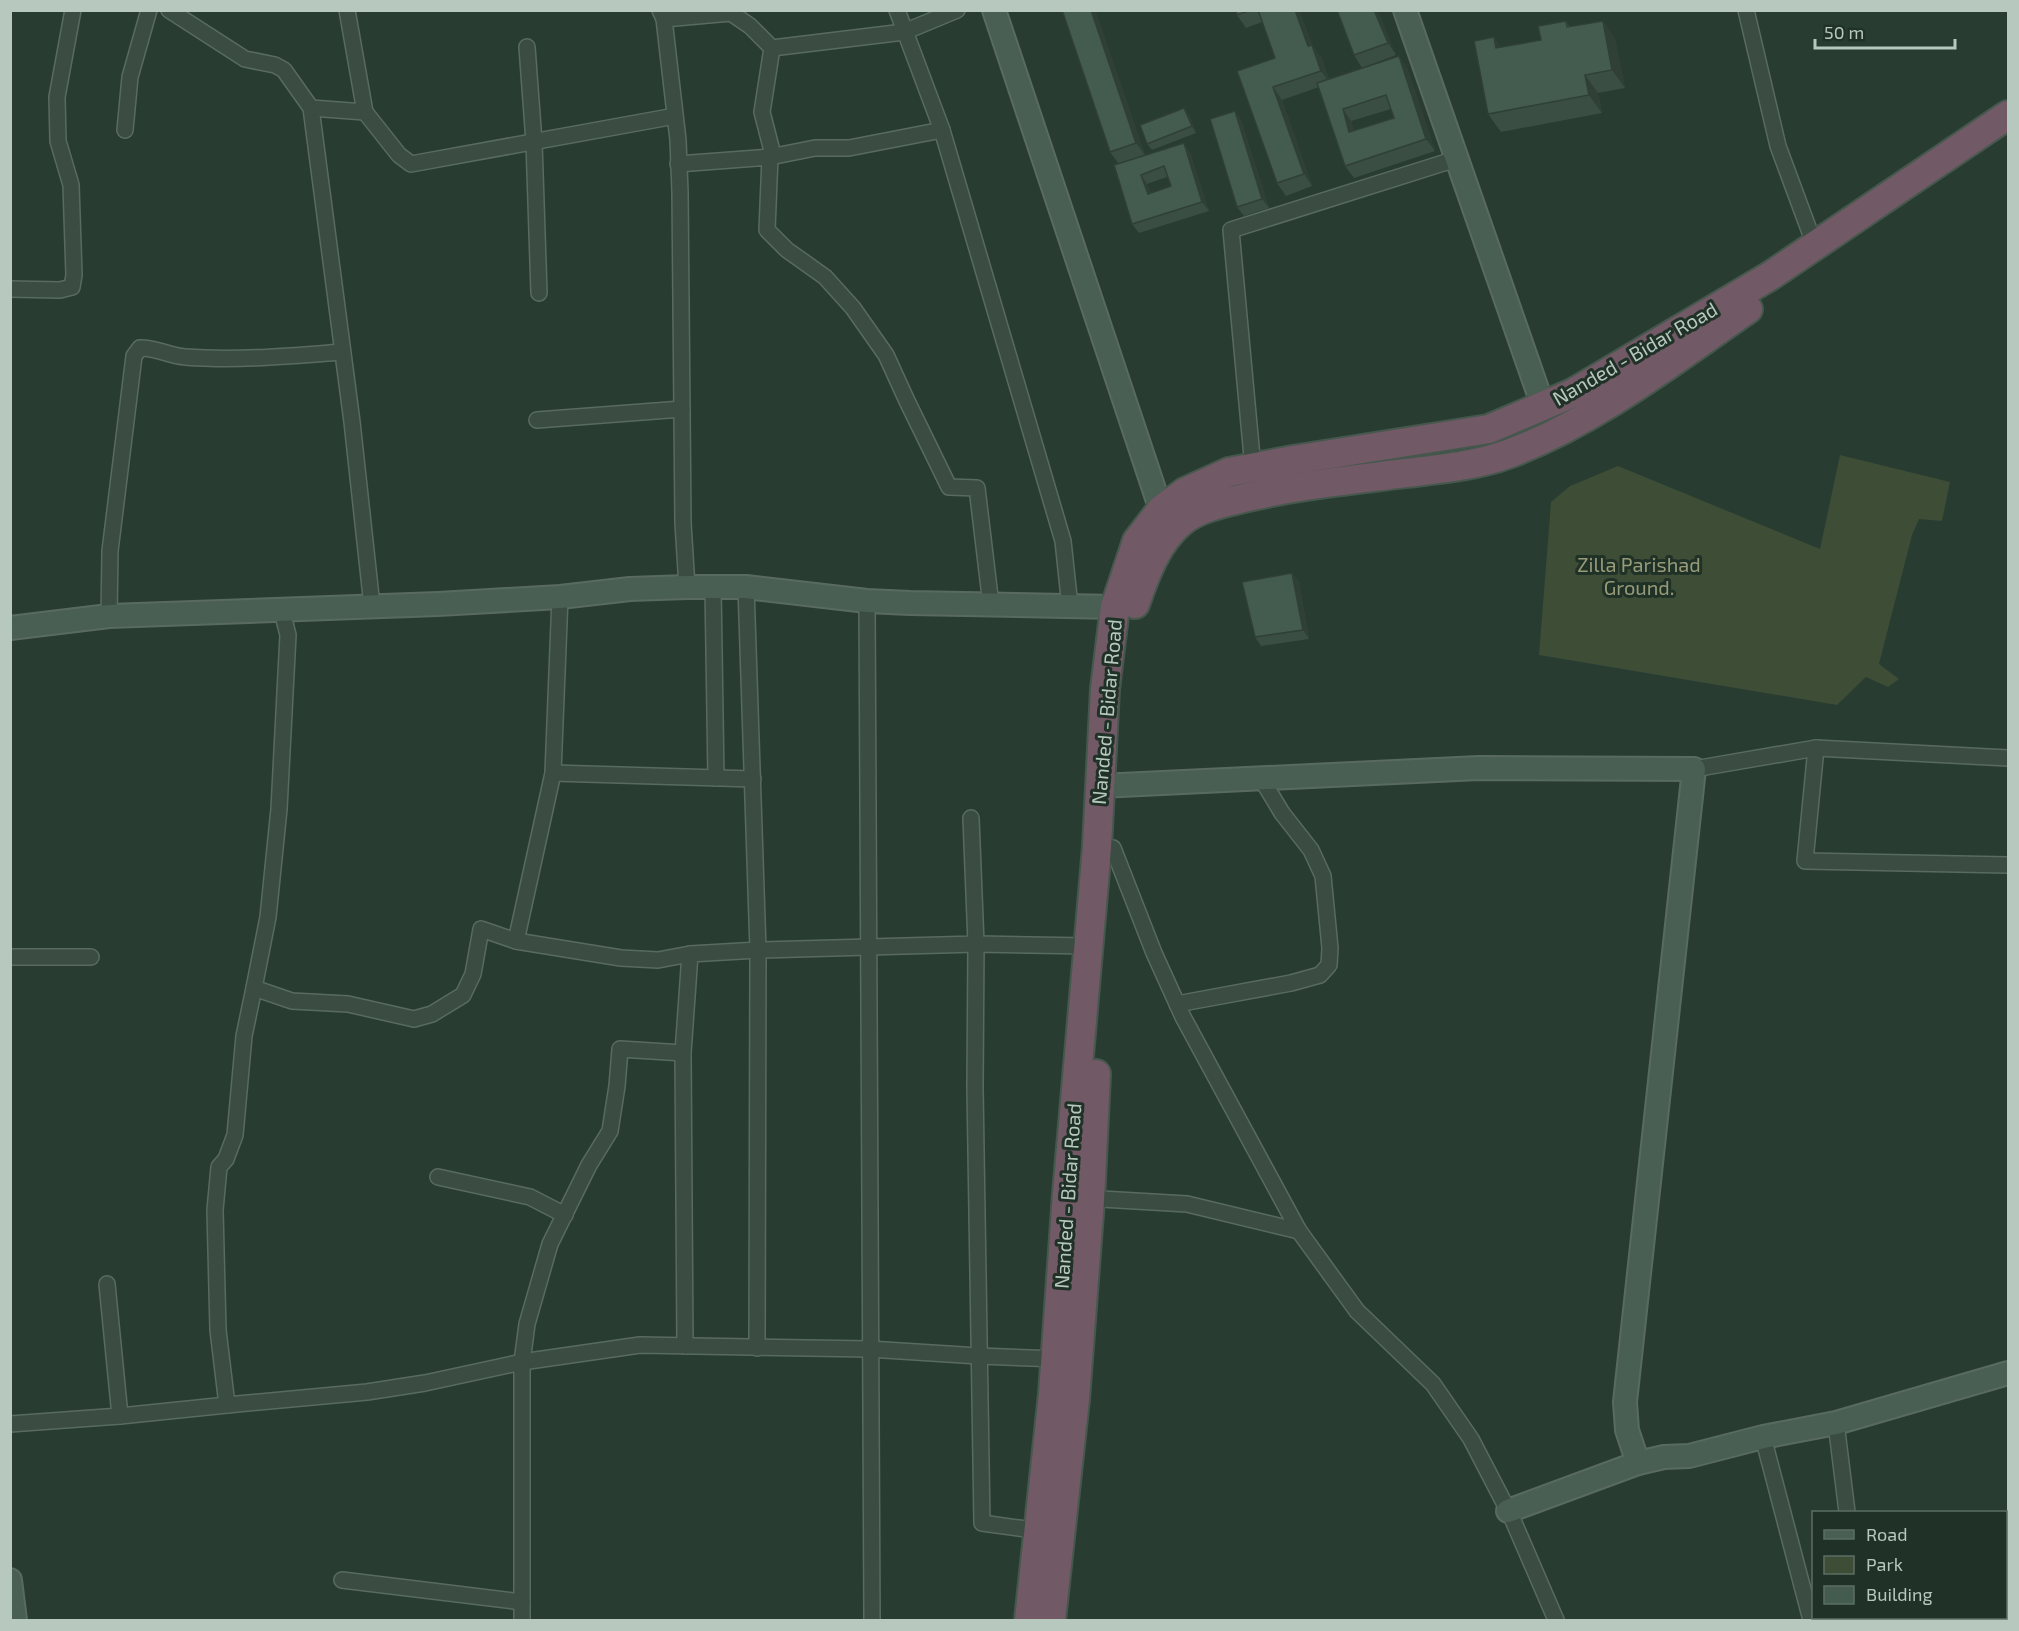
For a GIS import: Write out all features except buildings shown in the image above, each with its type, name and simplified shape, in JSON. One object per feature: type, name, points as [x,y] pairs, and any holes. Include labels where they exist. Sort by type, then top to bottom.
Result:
[{"type":"highway","name":"Nanded - Bidar Road","points":[[1078,1197],[1113,848],[1108,786],[1105,689],[1115,607],[1137,541],[1161,510],[1185,492],[1229,472],[1489,429],[1573,393],[1770,276],[2008,115]]},
{"type":"highway","name":"Nanded - Bidar Road","points":[[1051,1620],[1078,1197],[1088,946],[1097,847],[1108,786],[1128,626],[1144,578],[1161,546],[1182,521],[1212,506],[1306,485],[1460,467],[1506,455],[1562,431],[1596,413],[2008,133]]},
{"type":"highway","name":"Nanded - Bidar Road","points":[[1029,1620],[1040,1531],[1067,1359]]},
{"type":"street","points":[[10,289],[60,290],[72,287],[74,275],[71,185],[58,141],[57,98],[73,10]]},
{"type":"street","points":[[124,130],[130,77],[148,10]]},
{"type":"street","points":[[169,10],[245,59],[275,65],[284,70],[311,108],[372,606]]},
{"type":"street","points":[[347,10],[365,112],[399,155],[411,164],[675,116]]},
{"type":"street","points":[[897,10],[942,130],[1063,541],[1070,607]]},
{"type":"street","points":[[772,48],[904,32],[957,10]]},
{"type":"street","points":[[994,10],[1161,510]]},
{"type":"street","points":[[1405,10],[1543,406]]},
{"type":"street","points":[[1746,10],[1778,146],[1815,246]]},
{"type":"street","points":[[687,587],[683,523],[681,227],[675,116],[662,15],[731,13],[750,26],[772,48]]},
{"type":"street","points":[[527,47],[534,142],[539,293]]},
{"type":"street","points":[[772,48],[762,112],[772,151],[767,230],[787,250],[825,278],[860,318],[886,355],[915,420],[949,487],[977,488],[991,605]]},
{"type":"street","points":[[311,108],[365,112]]},
{"type":"street","points":[[678,164],[770,157],[815,148],[849,148],[942,130]]},
{"type":"street","points":[[1253,468],[1231,230],[1456,159]]},
{"type":"street","points":[[109,616],[110,551],[134,356],[140,348],[184,357],[250,359],[342,352]]},
{"type":"street","points":[[537,420],[682,409]]},
{"type":"street","points":[[10,628],[109,616],[438,604],[560,597],[630,589],[687,587],[746,587],[867,601],[1115,607]]},
{"type":"street","points":[[713,587],[716,778]]},
{"type":"street","points":[[746,587],[758,950],[757,1348]]},
{"type":"street","points":[[516,941],[553,773],[560,597]]},
{"type":"street","points":[[867,601],[866,947],[872,1620]]},
{"type":"street","points":[[227,1404],[218,1330],[215,1210],[219,1167],[226,1159],[235,1135],[244,1036],[268,917],[279,809],[288,635],[282,611]]},
{"type":"street","points":[[1108,786],[1479,768],[1694,769],[1816,748],[2008,758]]},
{"type":"street","points":[[1816,748],[1805,861],[2008,865]]},
{"type":"street","points":[[1638,1463],[1627,1430],[1625,1402],[1694,769]]},
{"type":"street","points":[[553,773],[753,779]]},
{"type":"street","points":[[1177,1004],[1291,983],[1320,975],[1329,965],[1330,948],[1323,876],[1311,850],[1282,813],[1261,778]]},
{"type":"street","points":[[970,818],[976,944],[975,1088],[982,1523],[1040,1531]]},
{"type":"street","points":[[1113,848],[1143,926],[1177,1004],[1299,1231],[1357,1311],[1433,1384],[1472,1439],[1508,1511],[1556,1620]]},
{"type":"street","points":[[254,988],[292,1001],[348,1004],[414,1019],[432,1014],[463,995],[473,974],[481,929],[516,941],[621,958],[658,960],[690,954],[758,950],[976,944],[1088,946]]},
{"type":"street","points":[[685,1346],[683,1053],[690,954]]},
{"type":"street","points":[[10,957],[91,957]]},
{"type":"street","points":[[522,1620],[522,1362],[527,1324],[550,1244],[589,1166],[610,1131],[620,1049],[683,1053]]},
{"type":"street","points":[[438,1177],[530,1197],[565,1215]]},
{"type":"street","points":[[1078,1197],[1187,1204],[1299,1231]]},
{"type":"street","points":[[107,1284],[120,1416]]},
{"type":"street","points":[[10,1424],[120,1416],[367,1392],[425,1383],[522,1362],[640,1345],[869,1349],[1067,1359]]},
{"type":"street","points":[[1508,1511],[1638,1463],[1664,1457],[1689,1456],[1763,1437],[1836,1423],[2008,1373]]},
{"type":"street","points":[[1836,1423],[1847,1511]]},
{"type":"street","points":[[1763,1437],[1811,1620]]},
{"type":"street","points":[[10,1580],[13,1616]]},
{"type":"street","points":[[342,1580],[522,1602]]},
{"type":"green space","name":"Zilla Parishad Ground.","points":[[1840,455],[1950,482],[1942,521],[1919,519],[1912,535],[1879,664],[1899,679],[1888,687],[1866,677],[1837,705],[1539,655],[1551,502],[1570,486],[1618,466],[1820,549]]}]
